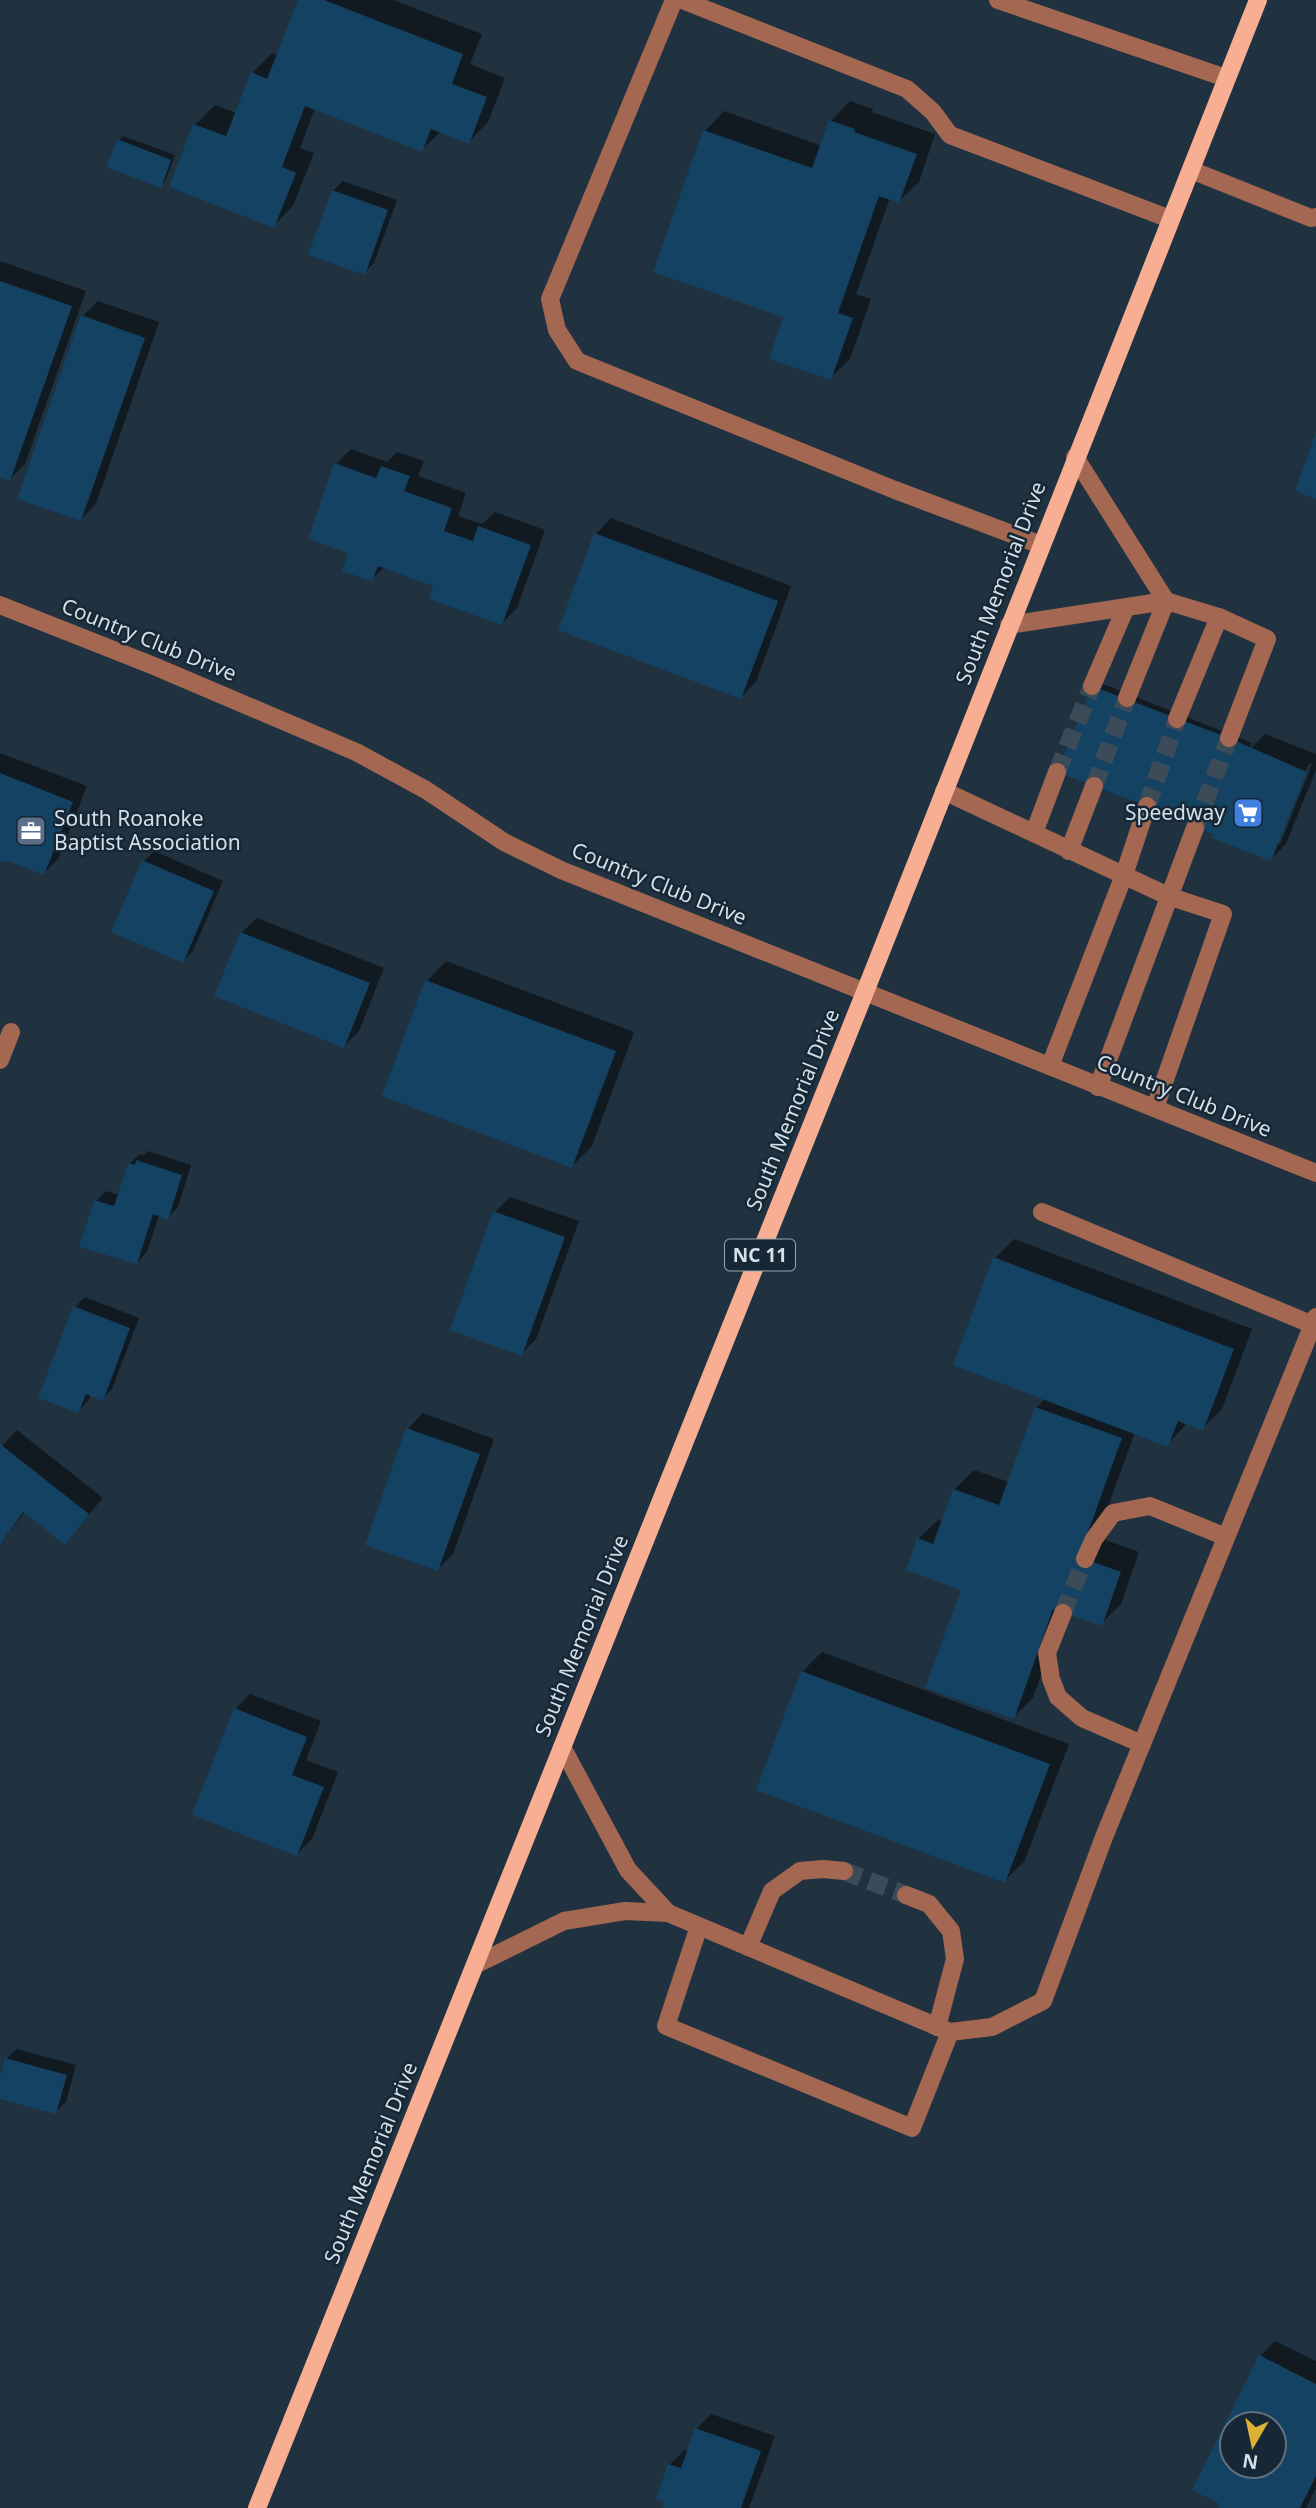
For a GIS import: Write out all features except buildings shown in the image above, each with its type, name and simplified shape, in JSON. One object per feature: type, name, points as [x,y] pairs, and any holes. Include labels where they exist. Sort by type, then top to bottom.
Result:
[{"type":"main road","name":"South Memorial Drive","points":[[257,2508],[865,992],[1258,0]]},
{"type":"street","points":[[674,0],[550,299],[558,330],[577,361],[895,490],[1041,545]]},
{"type":"street","points":[[682,0],[906,89],[933,111],[950,135],[1170,219]]},
{"type":"street","points":[[998,0],[1226,78]]},
{"type":"street","points":[[1191,170],[1311,218],[1316,217]]},
{"type":"street","points":[[1075,457],[1166,601]]},
{"type":"street","points":[[1126,698],[1166,601]]},
{"type":"street","points":[[1009,625],[1166,601],[1219,617],[1267,639],[1228,738]]},
{"type":"street","name":"Country Club Drive","points":[[0,605],[154,666],[356,752],[426,790],[504,842],[561,870],[1316,1173]]},
{"type":"street","points":[[1092,685],[1126,607]]},
{"type":"street","points":[[1177,719],[1219,617]]},
{"type":"street","points":[[1034,833],[1057,772]]},
{"type":"street","points":[[1069,851],[1094,786]]},
{"type":"street","points":[[944,792],[1168,896],[1223,915],[1155,1108]]},
{"type":"street","points":[[1050,1066],[1124,875],[1147,806]]},
{"type":"street","points":[[1098,1087],[1195,828]]},
{"type":"street","points":[[0,1060],[11,1032]]},
{"type":"street","points":[[475,1965],[564,1922],[625,1911],[668,1913],[944,2030],[992,2027],[1043,2001],[1104,1837],[1314,1321],[1042,1212]]},
{"type":"street","points":[[1085,1559],[1094,1539],[1114,1513],[1150,1506],[1226,1537]]},
{"type":"street","points":[[1063,1612],[1047,1653],[1051,1679],[1058,1697],[1082,1718],[1142,1744]]},
{"type":"street","points":[[562,1747],[628,1870],[668,1913]]},
{"type":"street","points":[[748,1947],[772,1891],[800,1871],[844,1871]]},
{"type":"street","points":[[699,1926],[666,2026],[912,2128],[944,2030],[956,1959],[950,1931],[929,1905],[906,1895]]},
{"type":"tunnel","points":[[1057,772],[1092,686]]},
{"type":"tunnel","points":[[1094,786],[1127,698]]},
{"type":"tunnel","points":[[1147,806],[1177,719]]},
{"type":"tunnel","points":[[1195,828],[1229,738]]},
{"type":"tunnel","points":[[1063,1613],[1085,1559]]},
{"type":"tunnel","points":[[844,1871],[906,1895]]},
{"type":"place","name":"Speedway","points":[[1248,813]]},
{"type":"place","name":"South Roanoke Baptist Association","points":[[31,831]]}]
